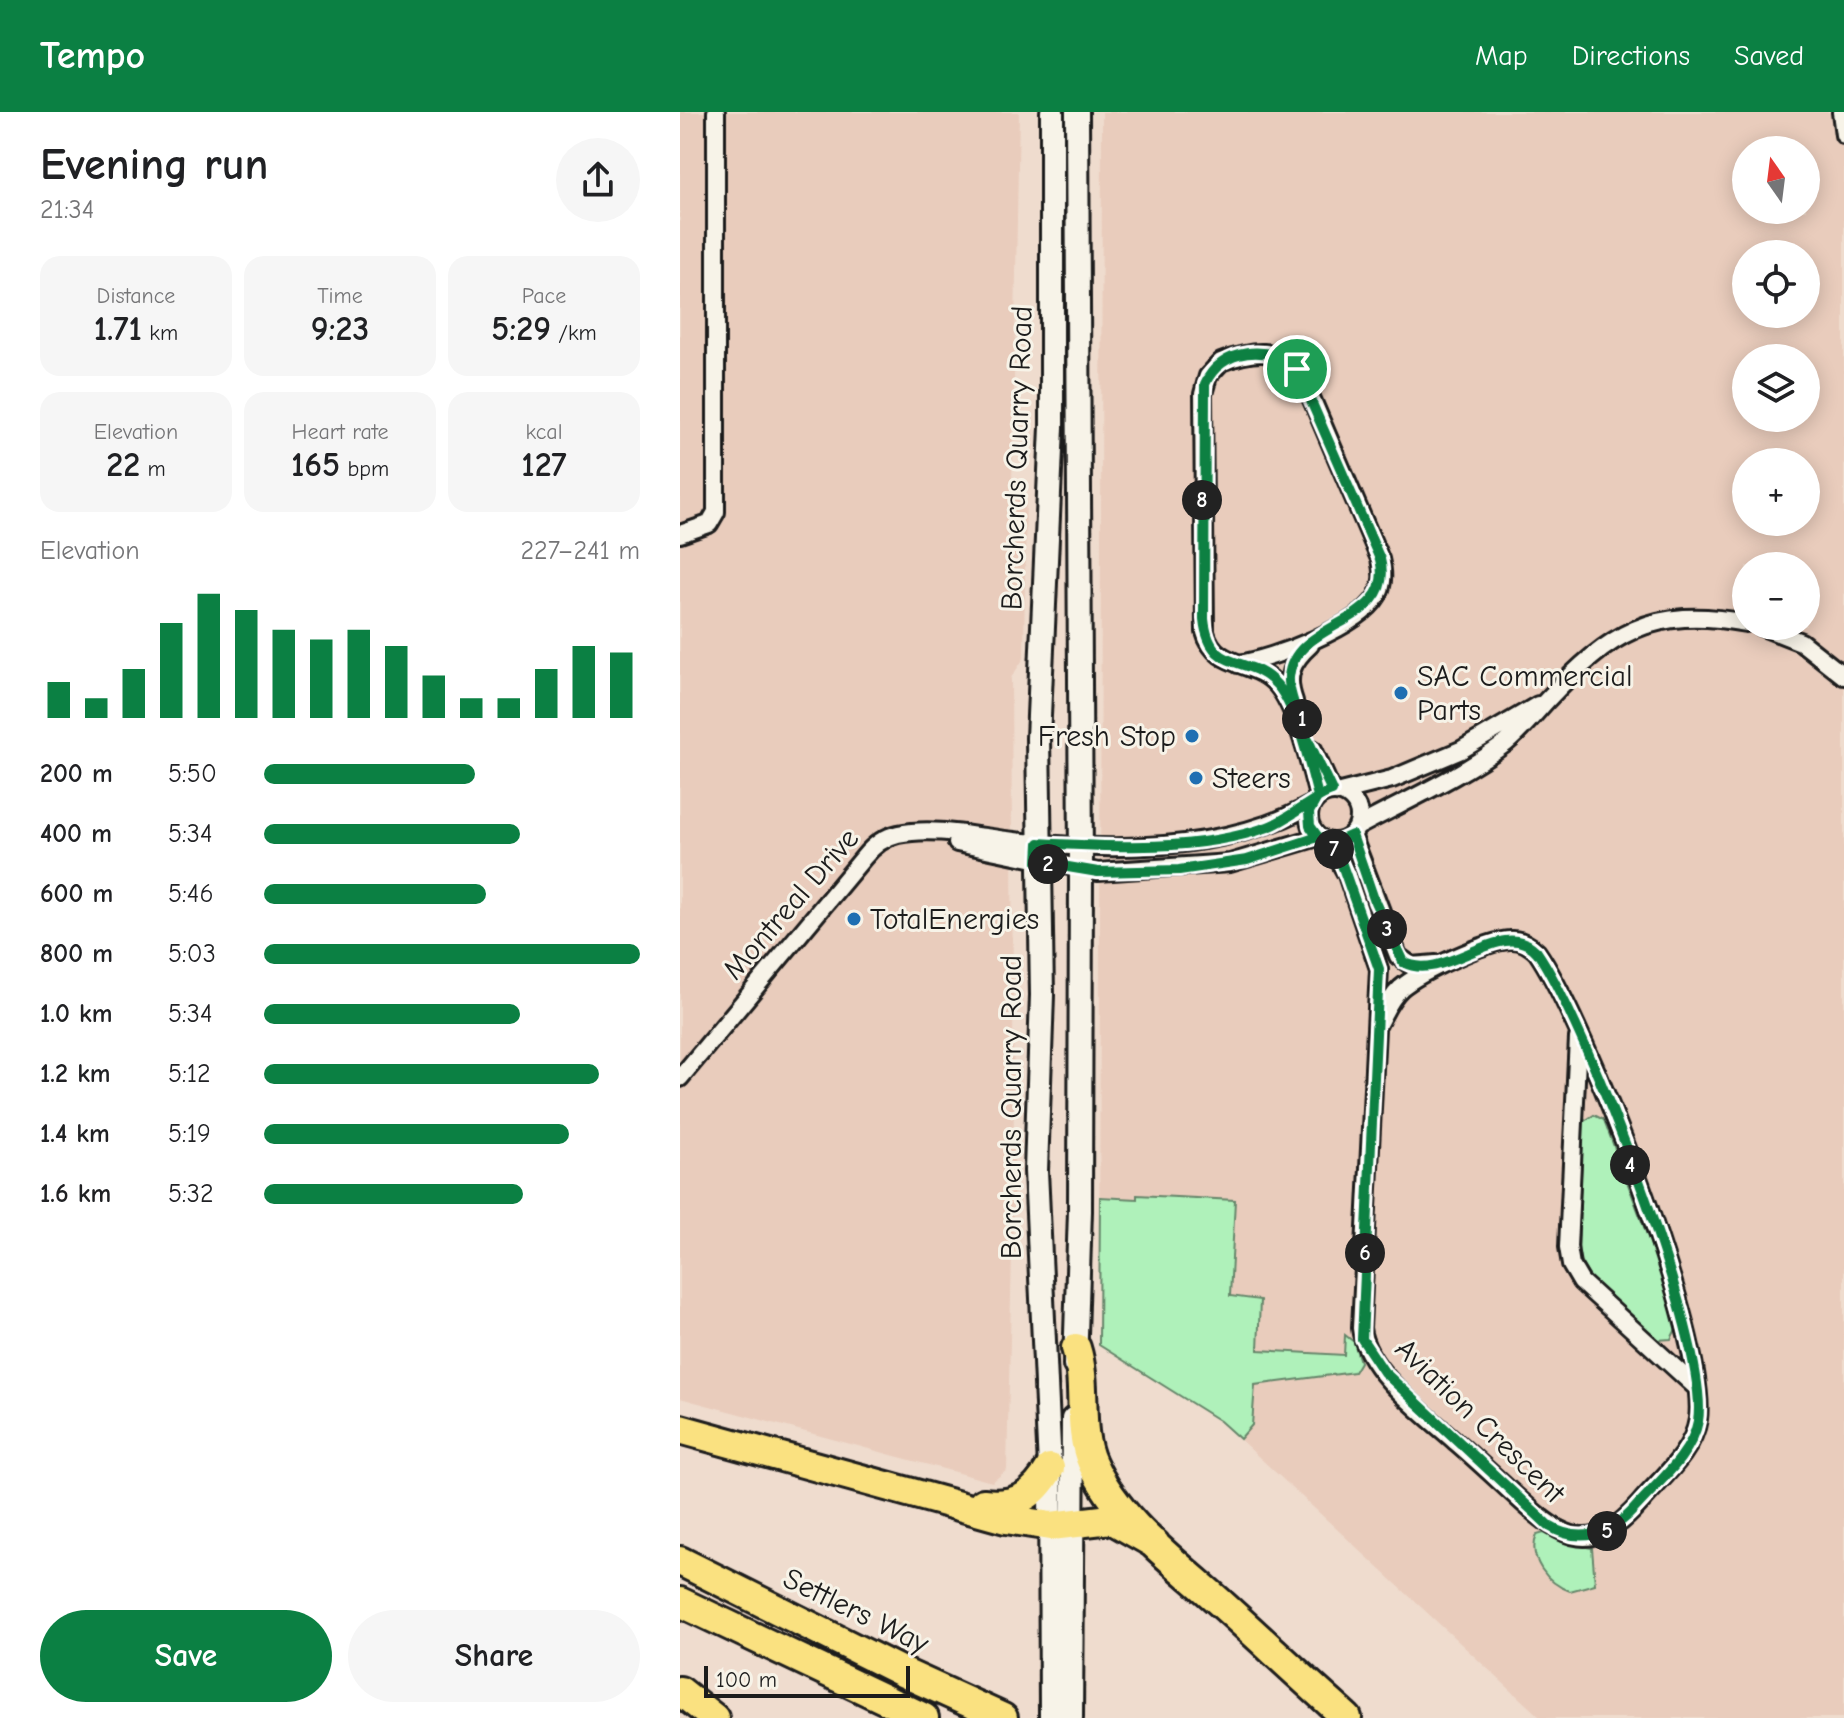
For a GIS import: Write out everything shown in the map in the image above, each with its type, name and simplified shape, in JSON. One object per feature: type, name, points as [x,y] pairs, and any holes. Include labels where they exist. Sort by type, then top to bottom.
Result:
[{"type":"highway","points":[[1076,1348],[1082,1380],[1084,1435],[1092,1463],[1119,1506],[1155,1544],[1347,1718]]},
{"type":"highway","points":[[680,1429],[1006,1519],[1061,1526],[1092,1519],[1111,1519],[1155,1544]]},
{"type":"highway","points":[[923,1494],[986,1504],[1013,1504],[1040,1485],[1050,1468]]},
{"type":"highway","name":"Settlers Way","points":[[680,1561],[1003,1718]]},
{"type":"highway","points":[[680,1602],[924,1718]]},
{"type":"highway","points":[[680,1691],[714,1718]]},
{"type":"main road","name":"Borcherds Quarry Road","points":[[1052,112],[1052,427],[1042,621],[1039,852],[1042,995],[1036,1171],[1050,1468],[1061,1526],[1071,1718]]},
{"type":"main road","name":"Borcherds Quarry Road","points":[[1051,1718],[1061,1526],[1076,1348],[1081,869],[1077,112]]},
{"type":"street","points":[[680,534],[709,524],[716,512],[716,112]]},
{"type":"street","points":[[1841,112],[1844,135]]},
{"type":"street","points":[[1238,664],[1272,658],[1317,638],[1376,597],[1382,580],[1380,559],[1297,369],[1269,352],[1231,358],[1214,368],[1203,394],[1204,619],[1213,650],[1238,664],[1269,677],[1282,691],[1325,796]]},
{"type":"street","points":[[1039,852],[1081,869],[1109,872],[1216,865],[1324,839],[1342,841],[1354,831],[1489,755],[1522,729],[1607,642],[1634,629],[1689,618],[1732,622]]},
{"type":"street","points":[[1317,638],[1295,661],[1289,679],[1325,796]]},
{"type":"street","points":[[1796,640],[1844,676]]},
{"type":"street","points":[[1039,852],[1081,845],[1170,844],[1266,827],[1325,796],[1392,779],[1461,750],[1547,700]]},
{"type":"street","points":[[1325,796],[1357,805],[1354,831]]},
{"type":"street","points":[[1324,839],[1309,819],[1325,796]]},
{"type":"street","name":"Aviation Crescent","points":[[1354,831],[1398,956],[1412,966],[1450,962]]},
{"type":"street","name":"Montreal Drive","points":[[680,1078],[871,848],[899,834],[929,833],[1039,852]]},
{"type":"street","name":"Aviation Crescent","points":[[1324,839],[1347,875],[1378,962],[1378,1024],[1361,1328],[1366,1349],[1384,1372],[1549,1526],[1581,1537],[1610,1530],[1628,1516],[1685,1451],[1698,1422],[1697,1388],[1671,1276],[1577,1033],[1541,958],[1532,946],[1516,940],[1500,941],[1402,987],[1378,1024]]},
{"type":"street","name":"Aviation Crescent","points":[[1577,1033],[1568,1247],[1571,1265],[1581,1282],[1697,1388]]},
{"type":"shaded area","points":[[680,112],[1019,112],[1012,488],[1026,491],[1024,658],[1011,678],[1014,1165],[1007,1470],[992,1482],[680,1398]]},
{"type":"shaded area","points":[[1102,112],[1844,112],[1844,1718],[1541,1718],[1220,1421],[1099,1345]]},
{"type":"green space","points":[[1594,1115],[1604,1120],[1665,1283],[1677,1327],[1671,1339],[1657,1340],[1593,1282],[1578,1258],[1583,1122]]},
{"type":"green space","points":[[1137,1195],[1235,1200],[1230,1296],[1260,1300],[1258,1350],[1344,1355],[1345,1335],[1354,1342],[1360,1362],[1354,1372],[1255,1385],[1252,1425],[1240,1439],[1220,1421],[1099,1345],[1100,1197],[1137,1199]]},
{"type":"green space","points":[[1544,1533],[1565,1543],[1592,1548],[1595,1584],[1570,1591],[1547,1576],[1535,1552],[1537,1535]]},
{"type":"place","name":"SAC Commercial Parts","points":[[1401,693]]},
{"type":"place","name":"Fresh Stop","points":[[1192,736]]},
{"type":"place","name":"Steers","points":[[1196,778]]},
{"type":"place","name":"TotalEnergies","points":[[854,919]]},
{"type":"route","points":[[1297,369],[1277,354],[1261,352],[1221,362],[1205,384],[1202,493],[1204,619],[1205,632],[1213,650],[1227,660],[1269,677],[1282,691],[1318,796],[1309,812],[1310,826],[1318,837],[1329,842],[1340,859],[1378,962],[1378,1024],[1362,1339],[1372,1359],[1424,1413],[1549,1526],[1568,1535],[1581,1537],[1598,1534],[1610,1530],[1628,1516],[1685,1451],[1698,1422],[1697,1388],[1671,1276],[1651,1220],[1591,1062],[1541,958],[1532,946],[1512,940],[1500,941],[1450,962],[1412,966],[1403,962],[1393,947],[1361,867],[1352,835],[1336,842],[1318,837],[1247,860],[1179,870],[1098,872],[1038,862],[1039,843],[1170,844],[1266,827],[1292,816],[1311,805],[1318,796],[1332,791],[1292,696],[1291,669],[1301,652],[1317,638],[1371,603],[1381,586],[1383,574],[1380,559],[1297,369]]}]
